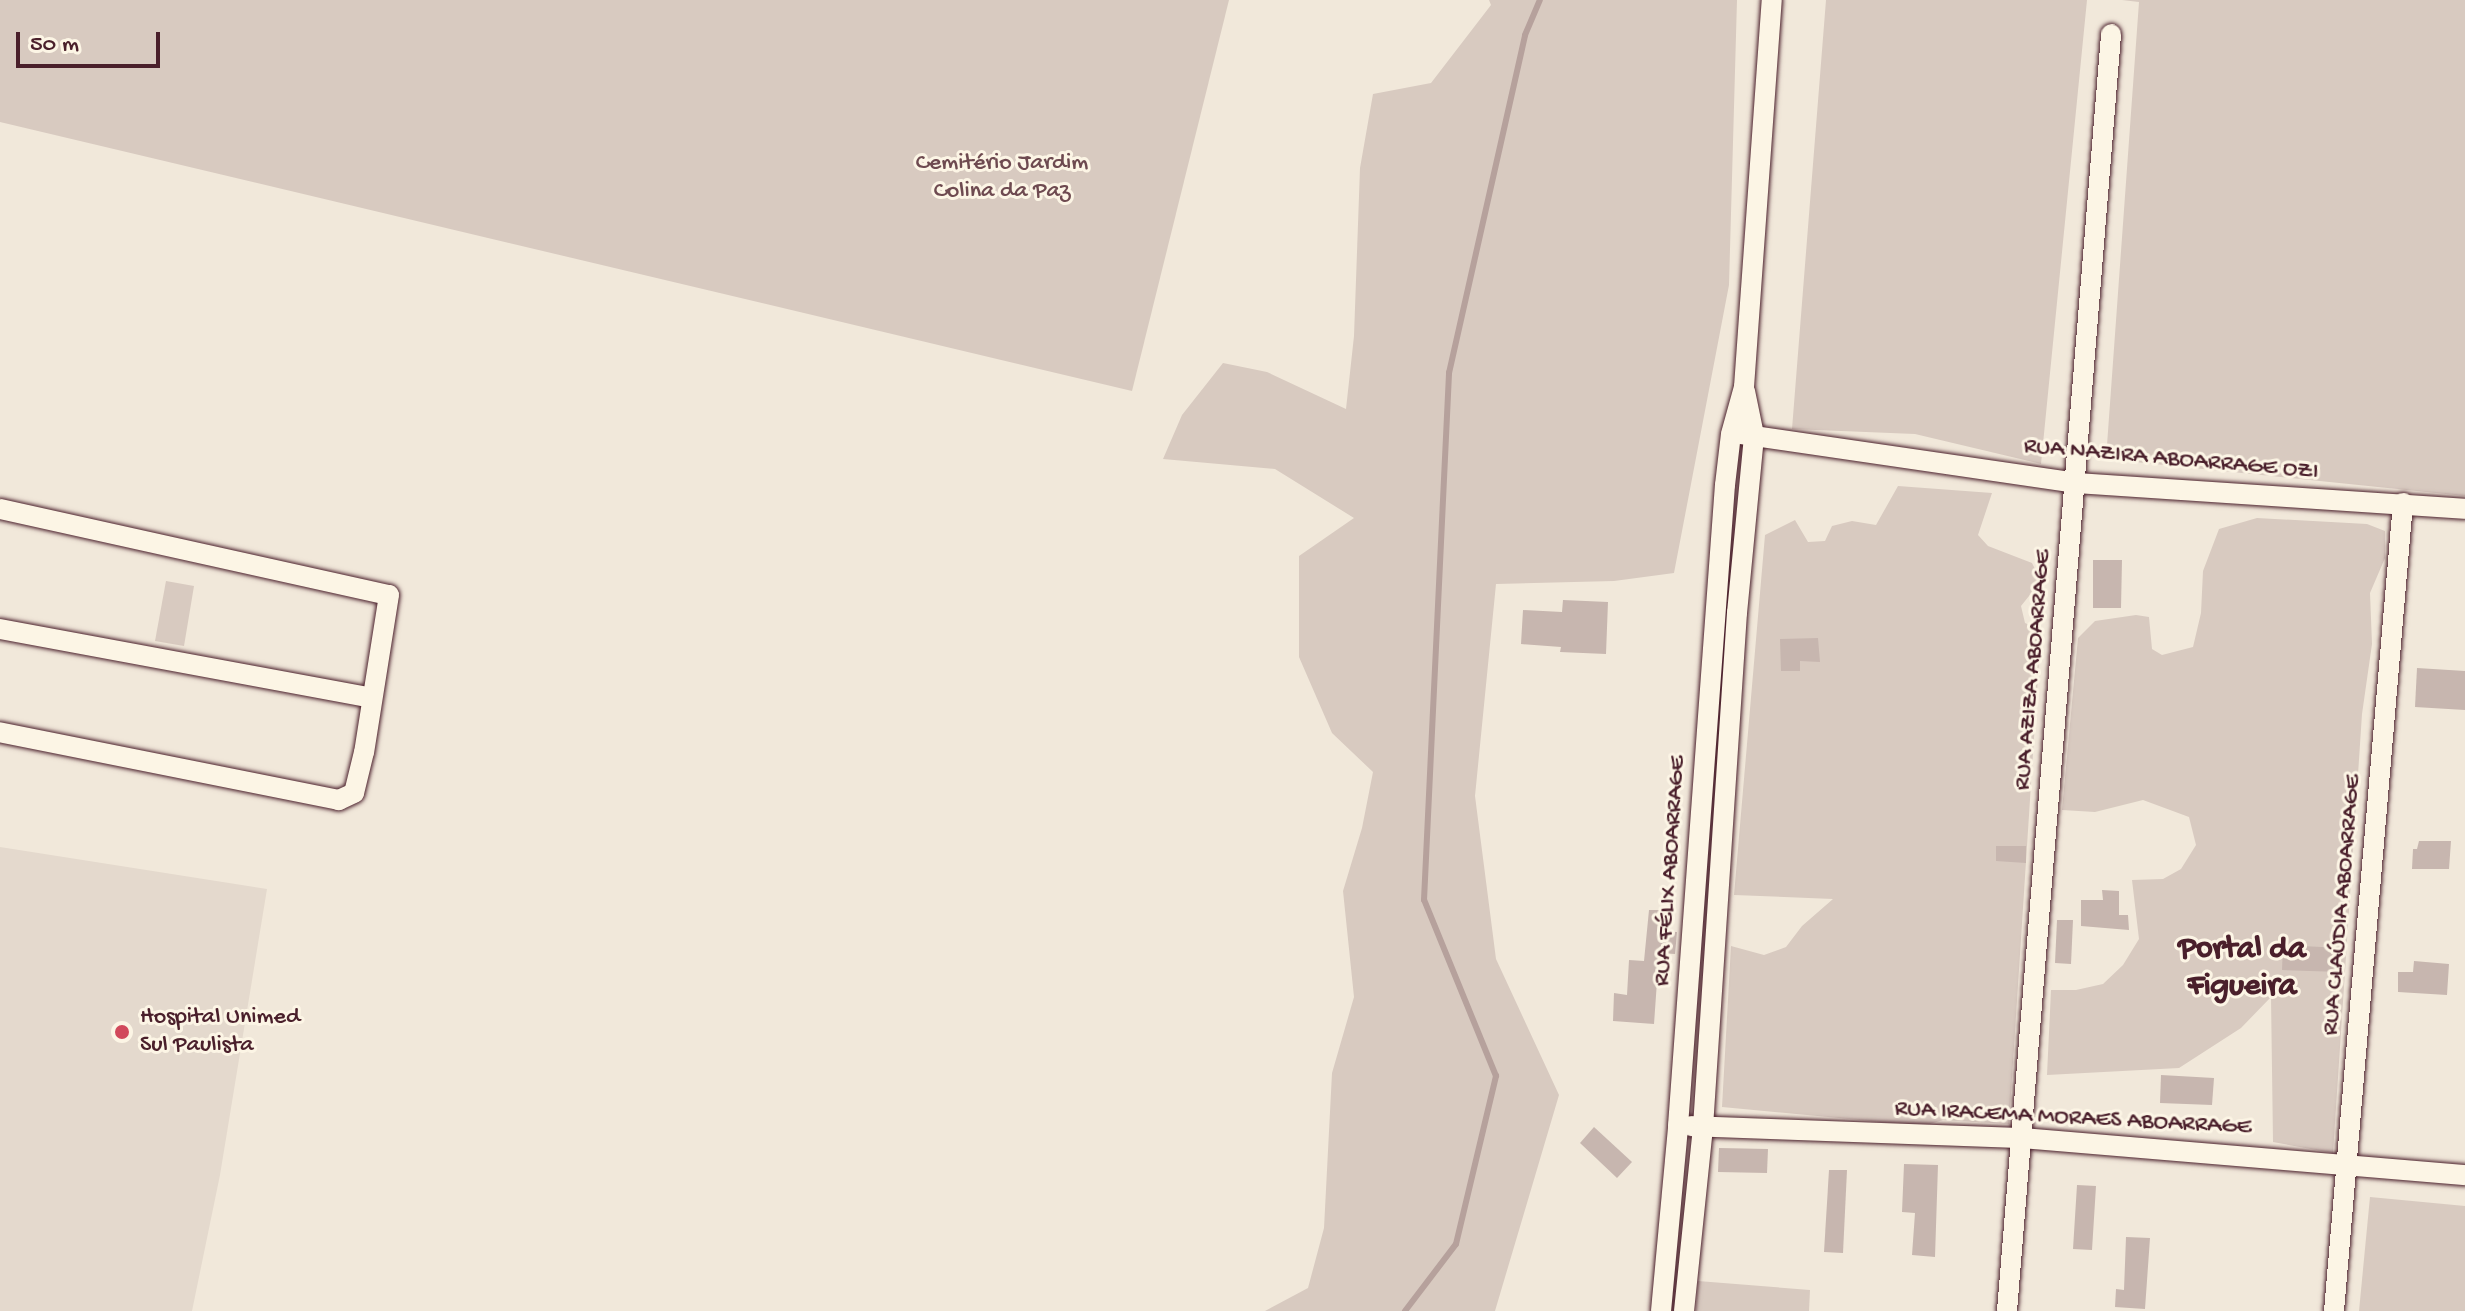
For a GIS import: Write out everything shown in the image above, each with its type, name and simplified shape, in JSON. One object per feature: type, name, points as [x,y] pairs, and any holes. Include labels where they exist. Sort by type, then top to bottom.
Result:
[{"type":"street","points":[[1744,387],[1772,0]]},
{"type":"street","name":"RUA AZIZA ABOARRAGE","points":[[2007,1311],[2111,34]]},
{"type":"street","name":"RUA FÉLIX ABOARRAGE","points":[[1661,1311],[1731,434],[1744,387]]},
{"type":"street","name":"RUA FÉLIX ABOARRAGE","points":[[1684,1311],[1703,1127],[1736,628],[1754,435],[1744,387]]},
{"type":"street","name":"RUA NAZIRA ABOARRAGE OZI","points":[[1731,434],[2075,483],[2465,509]]},
{"type":"street","name":"RUA CLAÚDIA ABOARRAGE","points":[[2334,1311],[2403,503]]},
{"type":"street","points":[[0,509],[389,595],[354,793],[339,800],[0,732]]},
{"type":"street","points":[[0,629],[371,698]]},
{"type":"street","name":"RUA IRACEMA MORAES ABOARRAGE","points":[[1678,1126],[2023,1138],[2465,1175]]},
{"type":"shaded area","name":"Hospital Unimed Sul Paulista","points":[[0,847],[267,889],[220,1175],[192,1311],[0,1311]]},
{"type":"green space","name":"Cemitério Jardim Colina da Paz","points":[[0,0],[1229,0],[1132,391],[0,122]]},
{"type":"green space","points":[[1489,0],[1737,0],[1729,285],[1674,573],[1614,581],[1496,584],[1475,796],[1496,959],[1559,1095],[1495,1311],[1265,1311],[1308,1288],[1324,1228],[1332,1073],[1354,997],[1343,891],[1362,828],[1373,772],[1332,733],[1299,657],[1299,556],[1354,518],[1275,469],[1163,459],[1182,415],[1223,363],[1267,372],[1346,409],[1354,336],[1360,168],[1373,94],[1431,83],[1491,5]]},
{"type":"green space","points":[[1826,0],[2087,0],[2041,464],[1915,434],[1792,429]]},
{"type":"green space","points":[[2122,0],[2465,0],[2465,496],[2106,459],[2139,2]]},
{"type":"green space","points":[[1898,486],[1992,493],[1978,535],[1988,546],[2032,563],[2041,581],[2021,606],[2025,623],[2041,630],[2009,1124],[1943,1120],[1923,1126],[1722,1107],[1731,946],[1764,955],[1786,947],[1802,926],[1833,899],[1734,895],[1765,535],[1795,520],[1808,542],[1825,541],[1832,526],[1852,521],[1876,525]]},
{"type":"green space","points":[[2257,518],[2367,524],[2385,531],[2385,558],[2370,593],[2372,644],[2362,714],[2333,1153],[2273,1142],[2271,997],[2241,1028],[2179,1068],[2047,1075],[2051,990],[2076,990],[2103,984],[2123,965],[2139,939],[2132,880],[2163,879],[2181,869],[2196,845],[2189,817],[2143,800],[2095,812],[2062,810],[2078,638],[2095,621],[2136,615],[2149,617],[2152,649],[2162,655],[2193,647],[2201,613],[2203,571],[2219,529]]},
{"type":"green space","points":[[166,581],[194,586],[184,646],[155,641]]},
{"type":"green space","points":[[2370,1197],[2465,1206],[2465,1311],[2359,1311]]},
{"type":"green space","points":[[1698,1281],[1810,1290],[1809,1311],[1696,1311]]},
{"type":"building","points":[[2093,560],[2122,560],[2121,608],[2093,608]]},
{"type":"building","points":[[1563,600],[1608,602],[1606,654],[1560,652],[1561,647],[1521,644],[1523,610],[1562,612]]},
{"type":"building","points":[[1818,638],[1820,662],[1800,661],[1800,671],[1781,671],[1780,639]]},
{"type":"building","points":[[2417,668],[2465,671],[2465,710],[2415,707]]},
{"type":"building","points":[[2419,841],[2451,841],[2449,869],[2412,869],[2413,849],[2417,849]]},
{"type":"building","points":[[1996,846],[2026,846],[2026,863],[1996,861]]},
{"type":"building","points":[[2102,890],[2119,891],[2119,915],[2128,915],[2129,930],[2081,926],[2081,900],[2103,900]]},
{"type":"building","points":[[1649,910],[1661,910],[1660,931],[1677,932],[1675,954],[1659,953],[1654,1024],[1613,1021],[1614,993],[1627,995],[1629,960],[1644,961]]},
{"type":"building","points":[[2057,920],[2073,920],[2071,964],[2055,963]]},
{"type":"building","points":[[2283,945],[2342,948],[2341,972],[2282,970]]},
{"type":"building","points":[[2414,961],[2449,964],[2447,995],[2398,992],[2398,972],[2413,972]]},
{"type":"building","points":[[2161,1075],[2214,1078],[2212,1105],[2160,1103]]},
{"type":"building","points":[[1594,1127],[1632,1162],[1617,1178],[1580,1143]]},
{"type":"building","points":[[1719,1148],[1768,1149],[1767,1173],[1718,1172]]},
{"type":"building","points":[[1904,1164],[1938,1165],[1935,1257],[1912,1255],[1915,1213],[1902,1212]]},
{"type":"building","points":[[1829,1170],[1847,1170],[1843,1253],[1824,1252]]},
{"type":"building","points":[[2077,1185],[2096,1186],[2092,1250],[2073,1249]]},
{"type":"building","points":[[2126,1237],[2150,1238],[2145,1309],[2115,1307],[2116,1289],[2124,1290]]},
{"type":"waterway","points":[[1405,1311],[1456,1244],[1496,1076],[1424,900],[1449,373],[1525,35],[1540,0]]},
{"type":"place","name":"Hospital Unimed Sul Paulista","points":[[122,1032]]},
{"type":"district","name":"Portal da Figueira","points":[[2242,970]]}]
